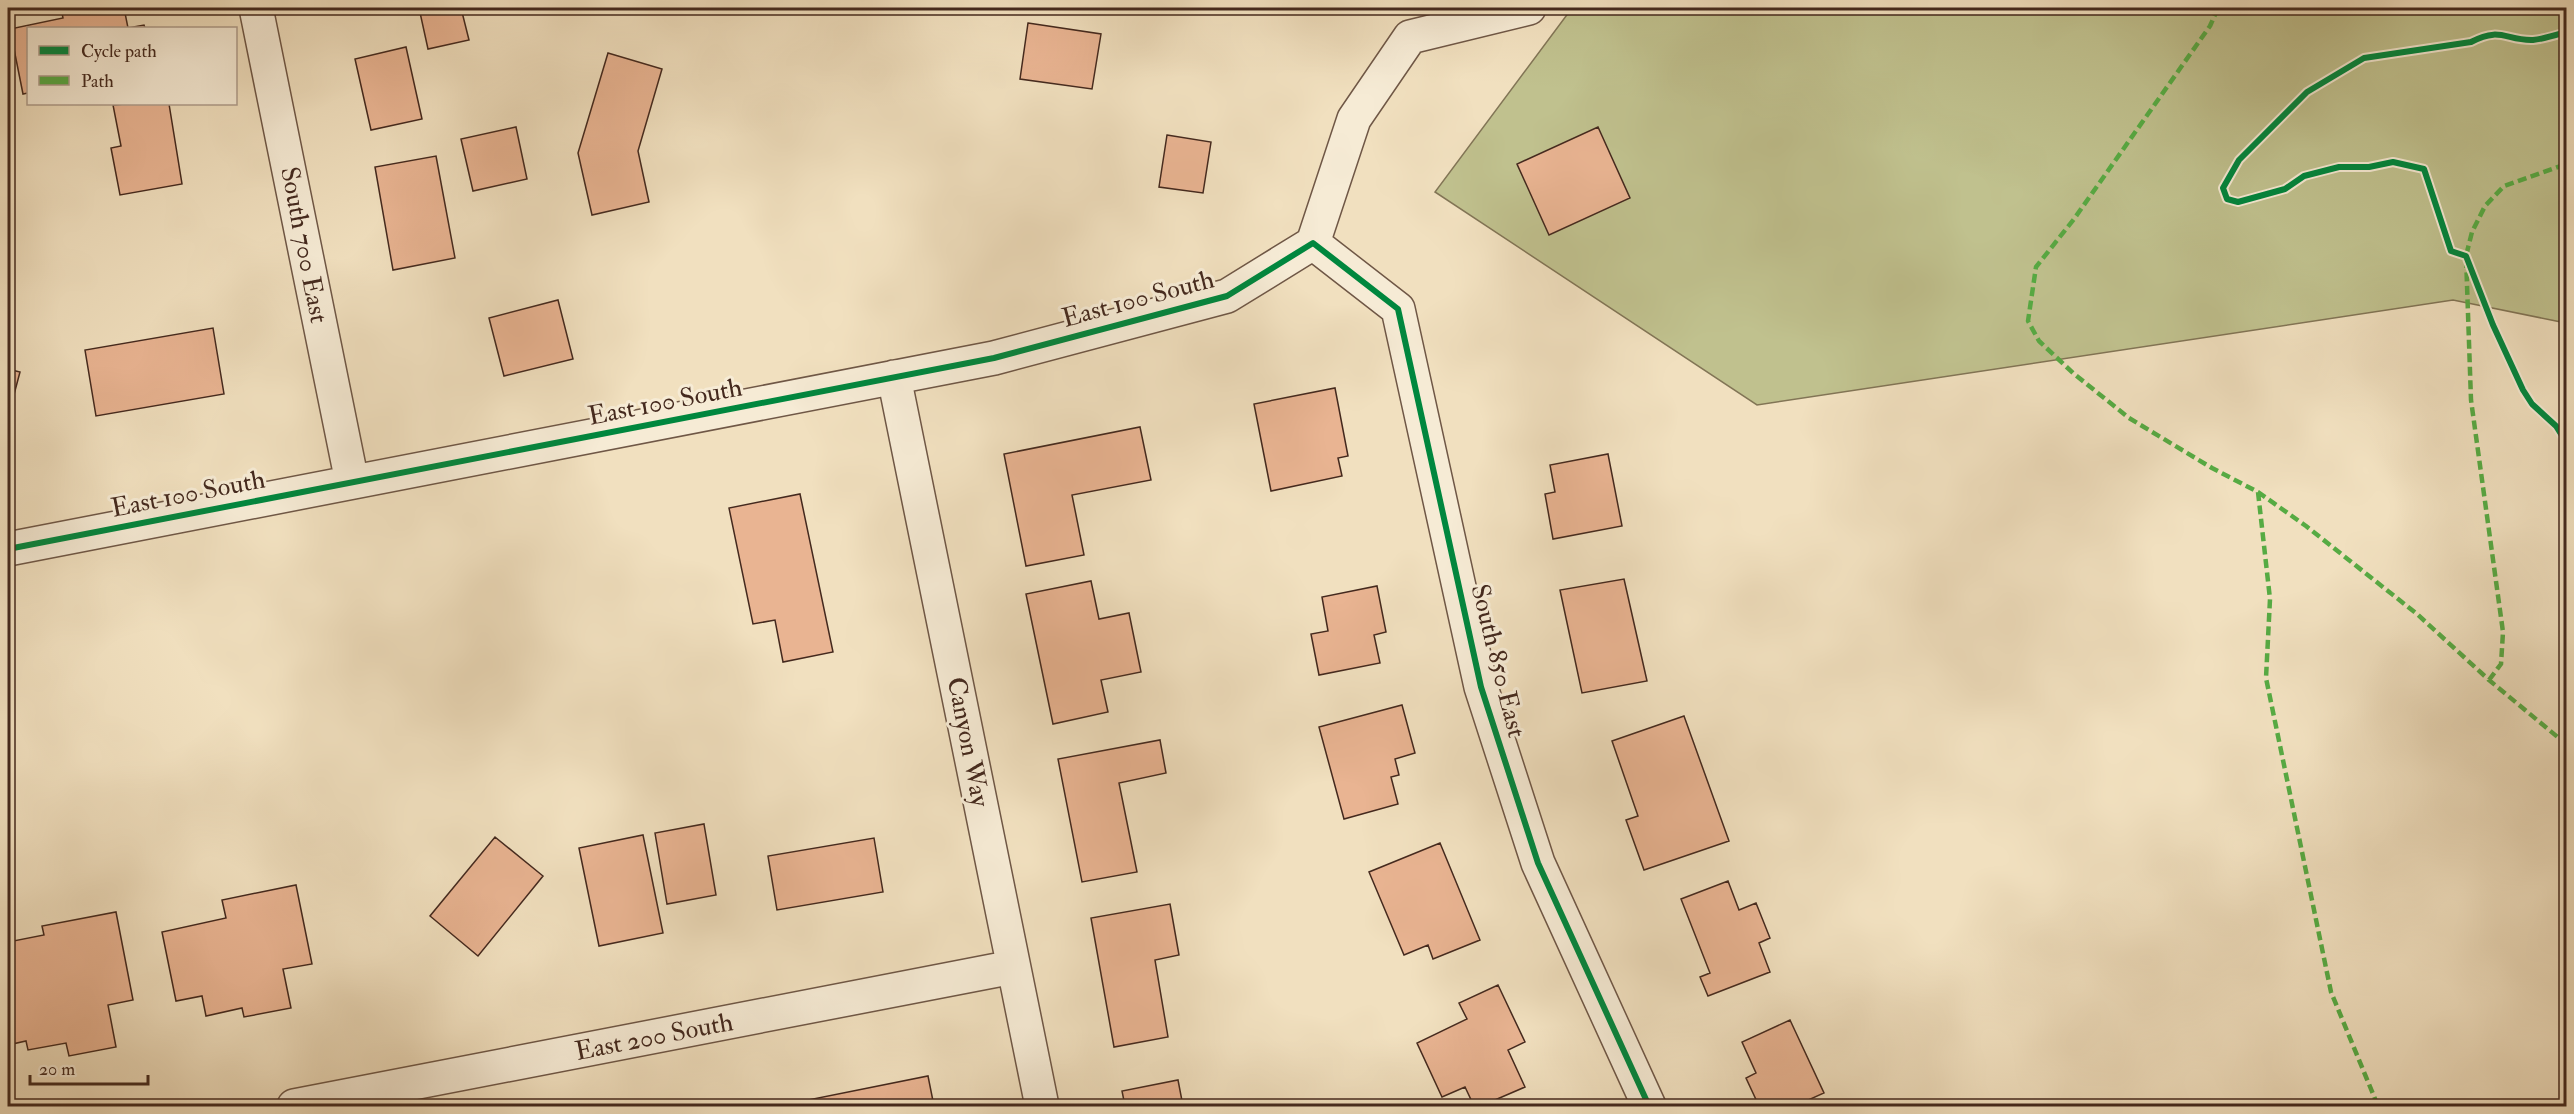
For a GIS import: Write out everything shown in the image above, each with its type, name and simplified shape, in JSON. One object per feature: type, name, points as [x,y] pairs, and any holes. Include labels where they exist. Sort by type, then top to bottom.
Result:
[{"type":"street","name":"South 700 East","points":[[256,8],[352,482]]},
{"type":"street","points":[[1313,243],[1354,119],[1410,37],[1529,8]]},
{"type":"street","name":"East 100 South","points":[[8,549],[994,358],[1227,296],[1313,243]]},
{"type":"street","name":"South 850 East","points":[[1313,243],[1398,309],[1481,687],[1538,863],[1649,1107]]},
{"type":"street","name":"Canyon Way","points":[[894,377],[1042,1107]]},
{"type":"street","name":"East 200 South","points":[[294,1107],[1014,967]]},
{"type":"green space","points":[[1572,8],[2566,8],[2566,323],[2453,300],[1757,405],[1435,192]]},
{"type":"building","points":[[61,8],[102,8],[103,12],[124,8],[128,27],[27,27],[27,93],[23,94],[10,29],[63,18]]},
{"type":"building","points":[[419,8],[461,8],[469,40],[428,49]]},
{"type":"building","points":[[1028,23],[1101,34],[1092,89],[1020,79]]},
{"type":"building","points":[[406,47],[422,119],[371,130],[355,59]]},
{"type":"building","points":[[608,53],[662,69],[638,151],[649,202],[592,215],[578,153]]},
{"type":"building","points":[[113,105],[169,105],[182,184],[120,195],[111,148],[121,146]]},
{"type":"building","points":[[516,127],[527,179],[473,191],[461,139]]},
{"type":"building","points":[[1598,127],[1630,198],[1549,235],[1517,164]]},
{"type":"building","points":[[1167,135],[1211,142],[1203,193],[1159,187]]},
{"type":"building","points":[[436,156],[455,258],[393,270],[375,167]]},
{"type":"building","points":[[558,300],[573,359],[504,376],[489,318]]},
{"type":"building","points":[[213,328],[224,394],[96,416],[85,350]]},
{"type":"building","points":[[8,369],[20,372],[8,417]]},
{"type":"building","points":[[1335,388],[1348,456],[1338,458],[1342,476],[1271,491],[1254,404]]},
{"type":"building","points":[[1140,427],[1151,480],[1072,495],[1084,555],[1026,566],[1004,454]]},
{"type":"building","points":[[1608,454],[1622,526],[1553,539],[1545,494],[1555,492],[1550,465]]},
{"type":"building","points":[[800,494],[833,652],[783,662],[775,620],[753,624],[729,508]]},
{"type":"building","points":[[1624,579],[1647,681],[1582,693],[1560,590]]},
{"type":"building","points":[[1091,581],[1099,619],[1129,613],[1141,672],[1101,680],[1108,712],[1053,724],[1026,594]]},
{"type":"building","points":[[1377,586],[1386,632],[1374,635],[1380,663],[1319,675],[1311,634],[1328,631],[1322,597]]},
{"type":"building","points":[[1402,705],[1415,753],[1395,759],[1399,775],[1391,777],[1398,804],[1344,819],[1319,727]]},
{"type":"building","points":[[1684,716],[1729,841],[1644,870],[1626,820],[1638,816],[1612,741]]},
{"type":"building","points":[[1160,740],[1166,773],[1119,783],[1137,872],[1082,882],[1058,759]]},
{"type":"building","points":[[704,824],[716,895],[667,904],[655,833]]},
{"type":"building","points":[[643,835],[663,933],[599,946],[579,848]]},
{"type":"building","points":[[495,837],[543,876],[478,956],[430,916]]},
{"type":"building","points":[[874,838],[883,892],[777,910],[768,856]]},
{"type":"building","points":[[1440,843],[1480,940],[1433,959],[1428,945],[1404,955],[1369,872]]},
{"type":"building","points":[[1728,881],[1739,910],[1756,903],[1770,938],[1759,943],[1770,972],[1708,996],[1700,977],[1710,973],[1681,899]]},
{"type":"building","points":[[296,885],[312,964],[283,969],[291,1008],[244,1017],[242,1008],[206,1016],[202,996],[176,1001],[162,932],[226,918],[222,900]]},
{"type":"building","points":[[1170,904],[1179,955],[1155,960],[1168,1037],[1114,1047],[1091,918]]},
{"type":"building","points":[[116,912],[133,1000],[108,1005],[116,1047],[69,1056],[66,1043],[28,1050],[26,1041],[8,1045],[8,942],[44,935],[42,926]]},
{"type":"building","points":[[1498,985],[1525,1042],[1508,1050],[1525,1087],[1481,1106],[1474,1106],[1465,1087],[1442,1097],[1417,1043],[1467,1019],[1459,1003]]},
{"type":"building","points":[[1790,1020],[1824,1093],[1795,1106],[1759,1106],[1746,1078],[1756,1073],[1742,1042]]},
{"type":"building","points":[[928,1076],[934,1106],[788,1106],[788,1104]]},
{"type":"building","points":[[1178,1080],[1183,1106],[1125,1106],[1122,1091]]},
{"type":"marked path","points":[[2218,8],[2210,26],[2074,219],[2036,267],[2028,321],[2039,341],[2073,373],[2129,418],[2212,468],[2258,492],[2306,526],[2417,614],[2489,680],[2566,744]]},
{"type":"marked path","points":[[2489,680],[2501,664],[2503,632],[2471,400],[2466,256],[2472,232],[2485,206],[2504,186],[2566,164]]},
{"type":"marked path","points":[[2258,492],[2270,599],[2266,678],[2331,992],[2378,1106]]},
{"type":"cycle path","points":[[2566,32],[2533,40],[2490,35],[2471,42],[2364,58],[2307,92],[2239,160],[2223,188],[2227,199],[2238,202],[2285,189],[2304,176],[2339,167],[2369,167],[2393,162],[2424,169],[2451,251],[2466,256],[2493,325],[2523,390],[2532,404],[2556,426],[2566,442]]},
{"type":"cycle path","points":[[8,549],[994,358],[1227,296],[1313,243],[1398,309],[1481,687],[1538,863],[1649,1106]]}]
